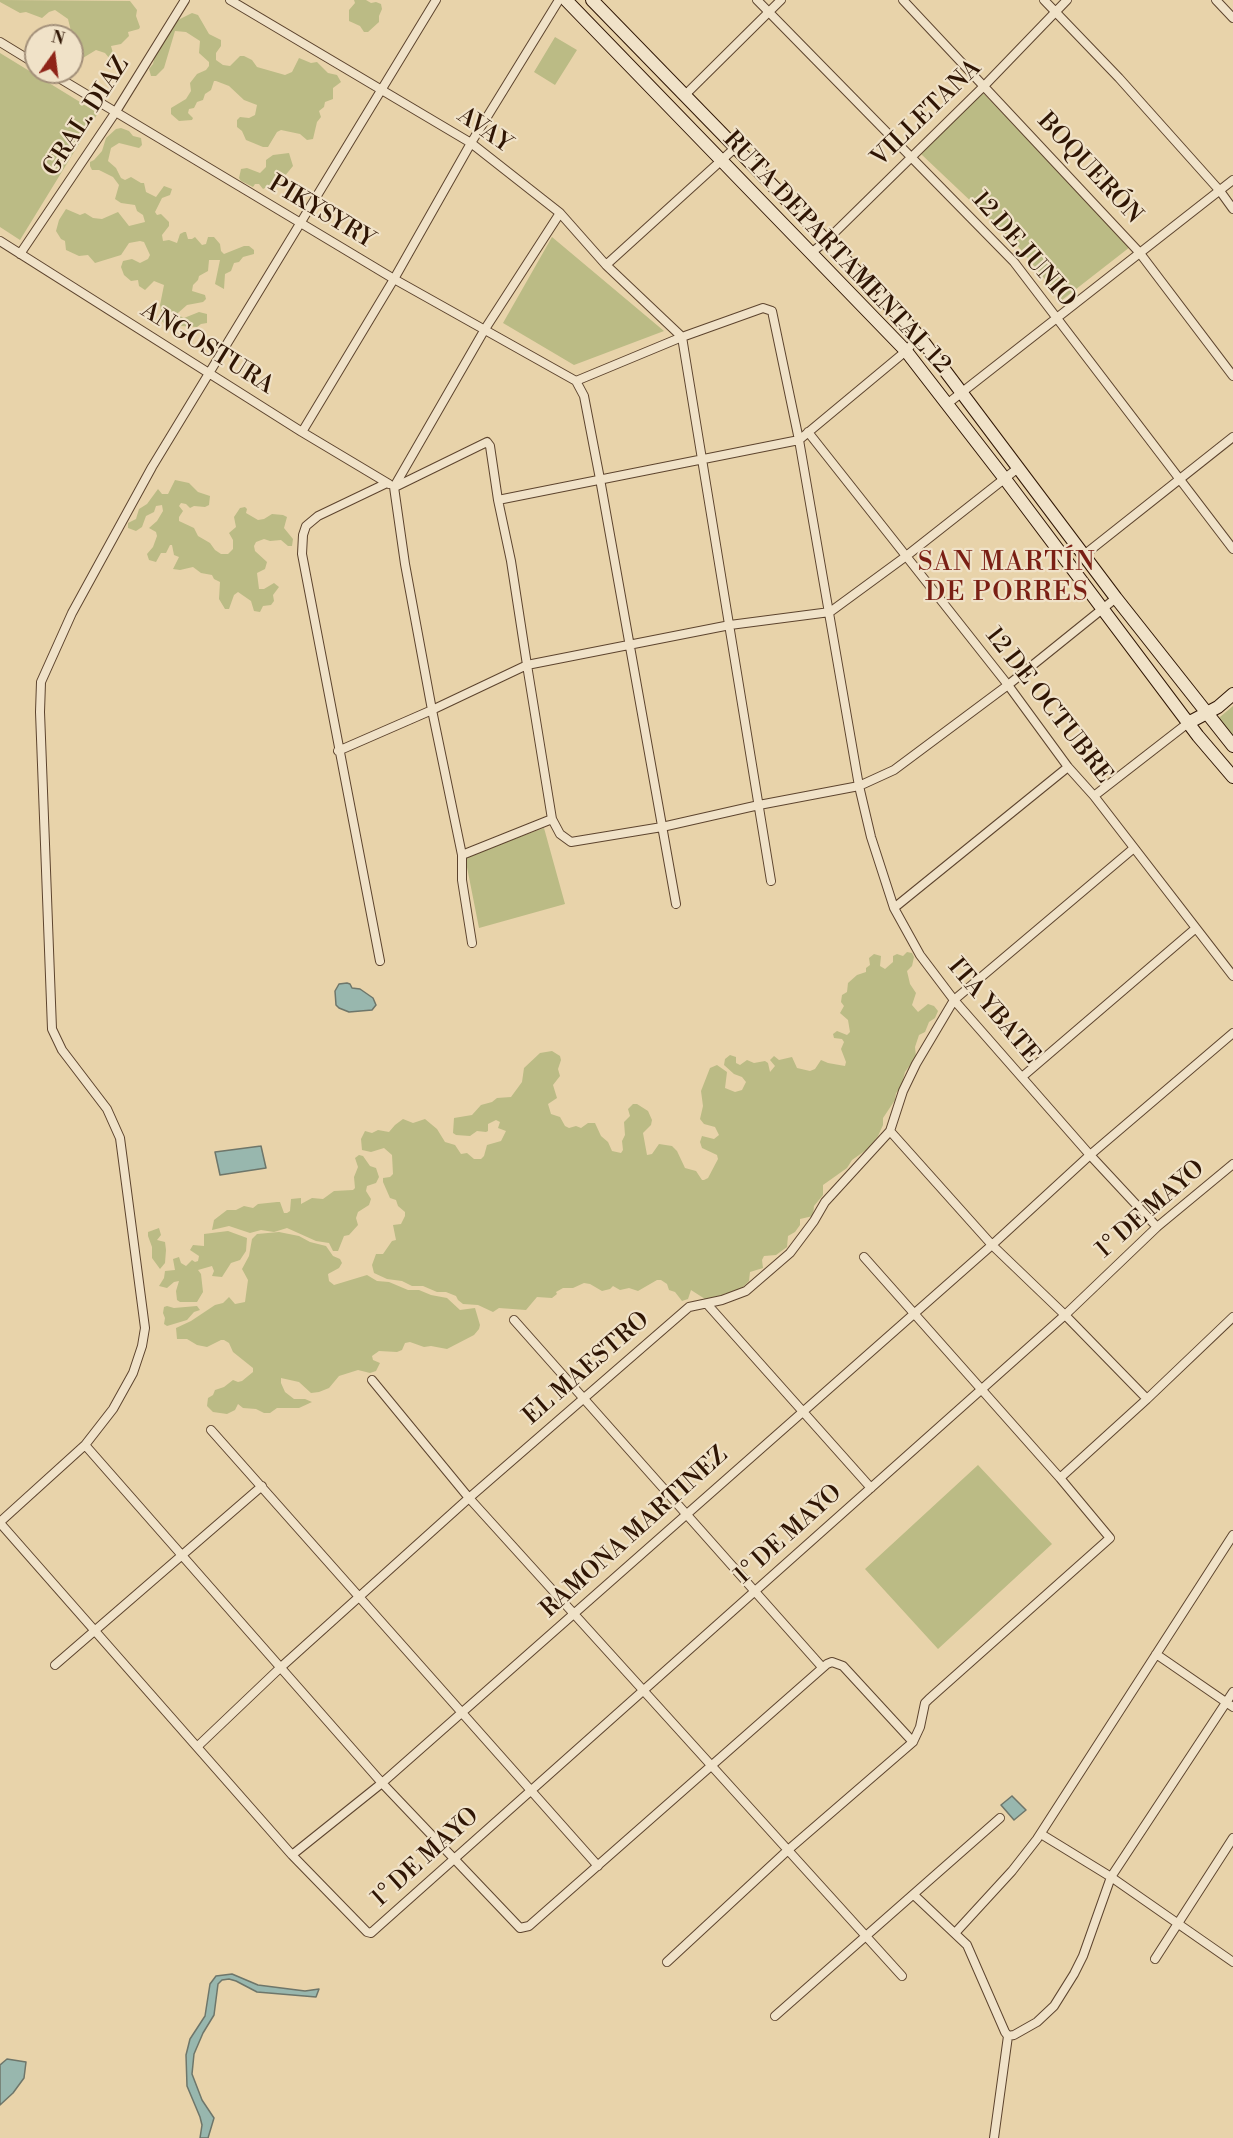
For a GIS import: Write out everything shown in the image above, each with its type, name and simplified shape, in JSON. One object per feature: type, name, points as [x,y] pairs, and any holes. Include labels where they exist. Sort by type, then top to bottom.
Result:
[{"type":"main road","name":"RUTA DEPARTAMENTAL 12","points":[[566,0],[906,351],[1104,609],[1188,723],[1233,777]]},
{"type":"main road","name":"RUTA DEPARTAMENTAL 12","points":[[592,0],[919,336],[1116,598],[1233,746]]},
{"type":"main road","points":[[1188,723],[1218,706],[1233,694]]},
{"type":"main road","points":[[1218,706],[1228,706],[1233,703]]},
{"type":"street","name":"GRAL. DIAZ","points":[[20,254],[115,113],[185,0]]},
{"type":"street","name":"AVAY","points":[[230,0],[471,143],[560,213],[606,265],[682,337]]},
{"type":"street","points":[[292,1855],[0,1522],[85,1445],[113,1409],[133,1373],[145,1328],[120,1138],[107,1109],[62,1050],[52,1029],[40,712],[41,681],[72,613],[152,467],[436,0]]},
{"type":"street","points":[[302,432],[394,279],[471,143],[559,0]]},
{"type":"street","name":"12 DE JUNIO","points":[[757,0],[1014,262],[1233,549]]},
{"type":"street","points":[[684,96],[781,0]]},
{"type":"street","name":"BOQUERÓN","points":[[903,0],[1139,252],[1233,375]]},
{"type":"street","points":[[1044,0],[1119,78],[1220,191],[1233,209]]},
{"type":"street","name":"VILLETANA","points":[[811,253],[826,242],[911,156],[985,86],[1067,0]]},
{"type":"street","points":[[1216,0],[1233,18]]},
{"type":"street","points":[[0,42],[24,57]]},
{"type":"street","name":"PIKYSYRY","points":[[68,84],[394,279],[576,381]]},
{"type":"street","points":[[606,265],[735,148]]},
{"type":"street","points":[[947,404],[1233,180]]},
{"type":"street","points":[[472,943],[462,880],[462,855],[390,485],[485,329],[560,213]]},
{"type":"street","name":"ANGOSTURA","points":[[0,241],[210,375],[390,485]]},
{"type":"street","name":"ITA YBATE","points":[[682,337],[763,309],[772,311],[799,440],[860,786],[871,837],[894,908],[920,955],[954,1000],[1090,1155],[1157,1227]]},
{"type":"street","points":[[498,500],[799,440],[906,351],[919,336]]},
{"type":"street","points":[[676,904],[600,479],[584,396],[576,381],[682,337],[771,881]]},
{"type":"street","name":"12 DE OCTUBRE","points":[[808,432],[1008,685],[1068,767],[1094,796],[1233,976]]},
{"type":"street","points":[[1084,555],[1233,437]]},
{"type":"street","points":[[380,961],[302,554],[306,526],[318,516],[487,442],[490,446],[498,500],[511,561],[552,819],[560,834],[571,842],[662,827],[759,805],[860,786],[894,770],[1008,685],[1116,598]]},
{"type":"street","points":[[338,751],[527,665],[730,624],[830,612],[905,557],[1018,468]]},
{"type":"street","points":[[1094,796],[1188,723]]},
{"type":"street","points":[[894,908],[1068,767]]},
{"type":"street","points":[[462,855],[552,819]]},
{"type":"street","name":"EL MAESTRO","points":[[198,1746],[280,1668],[469,1498],[689,1307],[733,1297],[746,1291],[790,1253],[825,1202],[890,1131],[903,1091],[916,1064],[954,1000],[1134,848]]},
{"type":"street","points":[[1022,1077],[1196,928]]},
{"type":"street","name":"RAMONA MARTINEZ","points":[[292,1855],[382,1783],[992,1245],[1090,1155],[1233,1033]]},
{"type":"street","points":[[890,1131],[992,1245],[1065,1315],[1147,1400]]},
{"type":"street","name":"1° DE MAYO","points":[[292,1855],[367,1932],[371,1933],[1065,1315],[1157,1227],[1233,1164]]},
{"type":"street","points":[[667,1962],[788,1850],[913,1742],[928,1699],[1110,1538],[1060,1478],[864,1257]]},
{"type":"street","points":[[707,1304],[871,1488]]},
{"type":"street","points":[[1060,1478],[1147,1400],[1233,1317]]},
{"type":"street","points":[[514,1320],[822,1667]]},
{"type":"street","points":[[372,1380],[469,1498],[902,1976]]},
{"type":"street","points":[[210,1430],[598,1866]]},
{"type":"street","points":[[85,1445],[382,1783],[520,1928],[529,1926],[822,1667],[832,1662],[843,1666],[913,1742]]},
{"type":"street","points":[[55,1665],[262,1486]]},
{"type":"street","points":[[956,1932],[1012,1871],[1041,1834],[1233,1535]]},
{"type":"street","points":[[1156,1654],[1229,1705]]},
{"type":"street","points":[[1008,2036],[1037,2022],[1054,2006],[1083,1956],[1111,1877],[1229,1705],[1233,1692]]},
{"type":"street","points":[[776,2016],[1000,1818]]},
{"type":"street","points":[[1041,1834],[1111,1877],[1233,1962]]},
{"type":"street","points":[[1155,1959],[1233,1838]]},
{"type":"street","points":[[914,1895],[956,1932],[967,1945],[1002,2028],[1008,2036],[994,2138]]},
{"type":"green space","points":[[0,0],[130,1],[137,10],[136,16],[140,27],[128,32],[129,36],[121,44],[111,46],[113,53],[110,59],[105,53],[96,50],[84,57],[84,24],[69,24],[68,19],[55,10],[42,18],[26,12],[20,13]]},
{"type":"green space","points":[[354,0],[381,4],[379,22],[368,32],[364,32],[360,26],[349,21],[349,10],[355,3]]},
{"type":"green space","points":[[192,13],[198,15],[209,34],[221,40],[216,60],[223,65],[230,66],[240,56],[244,56],[252,60],[257,67],[285,75],[292,72],[299,58],[311,63],[317,62],[328,73],[337,75],[341,82],[333,88],[333,99],[325,102],[324,107],[319,111],[321,117],[317,122],[313,139],[307,140],[300,134],[281,130],[277,132],[268,147],[246,140],[242,131],[237,127],[237,120],[240,117],[249,118],[255,115],[257,105],[244,100],[229,86],[216,81],[203,100],[197,102],[194,108],[189,109],[188,113],[193,118],[192,120],[179,121],[171,114],[171,108],[186,99],[191,91],[190,83],[197,74],[209,66],[209,62],[199,53],[200,41],[186,32],[175,31],[164,68],[156,76],[151,76],[149,69],[176,21]]},
{"type":"green space","points":[[555,37],[577,50],[555,85],[534,72]]},
{"type":"green space","points":[[0,53],[24,68],[24,84],[51,84],[98,113],[20,240],[0,227]]},
{"type":"green space","points":[[982,92],[1130,247],[1062,300],[1016,244],[921,154]]},
{"type":"green space","points":[[121,128],[141,138],[142,145],[139,148],[119,143],[111,148],[108,161],[116,168],[121,178],[125,180],[131,177],[144,183],[146,192],[156,197],[164,186],[172,189],[170,195],[162,198],[155,212],[157,215],[161,214],[169,222],[169,226],[162,235],[163,241],[169,240],[177,243],[180,234],[186,232],[188,239],[195,237],[202,245],[206,244],[208,237],[214,237],[224,254],[244,246],[249,246],[254,250],[254,254],[234,263],[231,271],[225,274],[224,289],[215,284],[220,260],[209,260],[208,271],[199,276],[192,291],[205,295],[206,299],[203,302],[187,305],[178,313],[184,318],[199,312],[207,314],[207,323],[197,327],[181,326],[177,331],[170,330],[160,319],[164,285],[154,281],[145,290],[139,286],[138,280],[131,281],[124,275],[121,267],[123,261],[132,259],[140,263],[148,259],[150,255],[144,242],[129,243],[121,255],[95,263],[88,255],[79,256],[66,250],[65,241],[56,231],[59,220],[66,209],[80,215],[85,213],[93,218],[102,219],[118,212],[129,226],[145,222],[143,215],[137,211],[135,205],[121,203],[115,199],[119,185],[113,177],[99,170],[92,170],[90,166],[90,162],[102,151],[106,138],[116,129]]},
{"type":"green space","points":[[289,153],[293,166],[279,183],[263,189],[259,184],[253,187],[239,178],[241,169],[247,168],[260,173],[266,167],[266,160],[273,155]]},
{"type":"green space","points":[[552,237],[664,331],[574,365],[503,323]]},
{"type":"green space","points":[[175,480],[189,483],[198,492],[210,496],[209,505],[205,507],[190,508],[181,503],[179,506],[183,511],[179,521],[194,528],[198,536],[210,543],[221,554],[228,554],[233,549],[233,540],[229,533],[236,527],[234,517],[240,508],[245,507],[246,513],[258,520],[272,514],[287,517],[284,528],[293,539],[292,546],[288,546],[281,540],[264,539],[256,542],[254,546],[255,551],[267,562],[265,569],[257,573],[259,589],[264,589],[274,583],[279,587],[273,595],[274,601],[271,605],[263,606],[260,612],[254,611],[251,601],[238,592],[234,595],[229,609],[225,609],[219,599],[220,582],[212,575],[201,573],[193,567],[173,569],[179,557],[174,555],[172,545],[166,553],[161,553],[156,562],[149,560],[147,554],[153,547],[157,536],[156,532],[149,528],[163,511],[162,505],[156,506],[154,512],[146,516],[142,527],[136,531],[128,528],[128,523],[136,519],[139,509],[147,504],[158,489],[162,494],[168,494]]},
{"type":"green space","points":[[1233,706],[1233,746],[1214,722]]},
{"type":"green space","points":[[544,828],[565,904],[479,928],[465,857]]},
{"type":"green space","points":[[907,952],[912,953],[914,957],[912,966],[907,971],[910,984],[916,993],[912,1005],[918,1012],[928,1004],[934,1006],[938,1011],[935,1018],[929,1022],[925,1032],[919,1035],[915,1047],[916,1057],[905,1072],[901,1088],[883,1118],[883,1125],[878,1136],[869,1148],[852,1160],[847,1168],[823,1185],[823,1195],[814,1206],[813,1216],[800,1219],[800,1225],[788,1236],[787,1247],[776,1255],[764,1256],[763,1268],[750,1272],[749,1281],[738,1292],[705,1299],[691,1290],[688,1299],[682,1301],[661,1280],[638,1291],[629,1288],[620,1290],[613,1286],[602,1291],[584,1283],[573,1288],[563,1288],[552,1298],[537,1297],[526,1310],[499,1308],[493,1312],[478,1305],[463,1304],[456,1296],[446,1292],[437,1292],[423,1286],[412,1286],[374,1273],[372,1265],[376,1254],[383,1254],[392,1241],[396,1240],[393,1225],[401,1224],[405,1212],[398,1206],[396,1200],[390,1198],[383,1182],[383,1178],[393,1174],[392,1155],[384,1148],[371,1152],[362,1150],[361,1139],[365,1131],[389,1132],[403,1119],[413,1123],[425,1119],[437,1129],[445,1142],[455,1145],[461,1154],[467,1153],[474,1159],[481,1159],[487,1145],[501,1141],[506,1131],[498,1128],[500,1122],[496,1120],[488,1124],[486,1132],[477,1131],[470,1136],[456,1135],[453,1133],[454,1118],[472,1115],[481,1105],[497,1098],[511,1097],[522,1082],[524,1068],[540,1053],[552,1051],[560,1056],[558,1069],[560,1076],[553,1085],[557,1098],[548,1104],[551,1114],[560,1117],[565,1126],[581,1128],[588,1123],[595,1123],[612,1151],[621,1153],[625,1135],[624,1122],[630,1116],[628,1109],[633,1104],[637,1104],[648,1111],[652,1120],[651,1125],[643,1133],[647,1155],[652,1154],[659,1144],[672,1146],[685,1168],[696,1171],[704,1180],[708,1178],[718,1159],[717,1155],[702,1148],[700,1142],[702,1136],[714,1139],[719,1135],[715,1127],[704,1124],[700,1119],[703,1106],[701,1091],[710,1068],[717,1065],[727,1072],[725,1088],[735,1092],[742,1090],[746,1082],[724,1065],[725,1059],[730,1055],[736,1057],[736,1063],[740,1065],[747,1060],[754,1063],[765,1061],[768,1063],[770,1072],[775,1066],[770,1060],[774,1056],[779,1060],[792,1057],[797,1068],[810,1071],[815,1069],[821,1060],[845,1066],[846,1062],[841,1049],[844,1042],[842,1039],[834,1038],[833,1034],[837,1031],[847,1035],[850,1032],[848,1020],[840,1013],[844,1006],[841,1002],[842,995],[847,992],[848,983],[857,975],[866,972],[866,968],[870,965],[869,958],[874,954],[881,956],[880,966],[885,969],[893,962],[893,956],[897,954],[903,956]]},
{"type":"green space","points":[[359,1155],[363,1156],[370,1166],[376,1168],[379,1177],[376,1183],[367,1186],[366,1191],[371,1199],[369,1205],[358,1212],[356,1218],[358,1225],[349,1235],[344,1236],[338,1251],[333,1251],[329,1243],[316,1241],[287,1228],[274,1232],[261,1230],[250,1233],[229,1226],[212,1230],[214,1220],[227,1210],[236,1210],[244,1206],[253,1208],[258,1204],[280,1202],[284,1213],[287,1213],[290,1211],[291,1199],[301,1198],[301,1204],[312,1198],[323,1199],[334,1191],[353,1190],[358,1167],[355,1158]]},
{"type":"green space","points":[[159,1228],[161,1235],[157,1240],[165,1242],[166,1250],[165,1263],[160,1269],[152,1258],[152,1247],[148,1236],[148,1232]]},
{"type":"green space","points":[[228,1231],[247,1238],[246,1251],[240,1260],[231,1263],[222,1277],[212,1276],[214,1271],[212,1266],[198,1270],[201,1274],[203,1292],[197,1302],[177,1300],[176,1291],[179,1281],[167,1288],[159,1286],[165,1271],[175,1270],[173,1259],[179,1257],[181,1263],[186,1266],[192,1260],[198,1261],[199,1256],[190,1250],[193,1245],[204,1246],[204,1234]]},
{"type":"green space","points":[[279,1232],[299,1236],[310,1242],[326,1246],[333,1256],[340,1259],[342,1263],[339,1268],[328,1274],[329,1281],[334,1285],[367,1275],[377,1281],[389,1282],[408,1290],[419,1290],[447,1298],[460,1310],[475,1308],[479,1329],[474,1335],[447,1349],[424,1347],[410,1342],[405,1343],[402,1350],[397,1352],[379,1351],[372,1356],[373,1360],[380,1363],[376,1371],[370,1373],[358,1370],[339,1376],[329,1388],[319,1392],[311,1393],[299,1382],[281,1378],[285,1392],[294,1399],[305,1399],[312,1402],[299,1408],[277,1408],[270,1413],[264,1413],[256,1409],[243,1408],[238,1404],[235,1410],[227,1414],[213,1412],[207,1406],[208,1398],[215,1390],[233,1380],[242,1381],[253,1372],[253,1368],[233,1352],[229,1343],[224,1340],[207,1347],[197,1345],[187,1339],[177,1339],[176,1328],[215,1305],[223,1303],[229,1297],[235,1304],[245,1302],[248,1280],[242,1269],[249,1256],[252,1239],[257,1234]]},
{"type":"green space","points":[[197,1306],[200,1310],[194,1312],[187,1320],[167,1326],[164,1324],[163,1313],[164,1307],[174,1308]]},
{"type":"green space","points":[[978,1465],[1052,1544],[938,1649],[865,1569]]},
{"type":"water","points":[[347,983],[352,988],[360,989],[373,998],[376,1005],[372,1010],[349,1012],[336,1005],[335,991],[339,984]]},
{"type":"water","points":[[261,1146],[266,1168],[220,1175],[215,1152]]},
{"type":"water","points":[[1012,1796],[1026,1810],[1014,1820],[1001,1805]]},
{"type":"water","points":[[232,1974],[258,1985],[305,1991],[319,1989],[316,1997],[257,1992],[229,1979],[222,1980],[218,1984],[214,2015],[194,2054],[192,2074],[202,2100],[214,2118],[208,2138],[200,2138],[202,2125],[200,2117],[187,2086],[186,2055],[190,2039],[205,2016],[210,1984],[216,1976]]},
{"type":"water","points":[[7,2059],[26,2062],[24,2078],[0,2105],[0,2065]]},
{"type":"district","name":"SAN MARTÍN DE PORRES","points":[[1007,579]]}]
